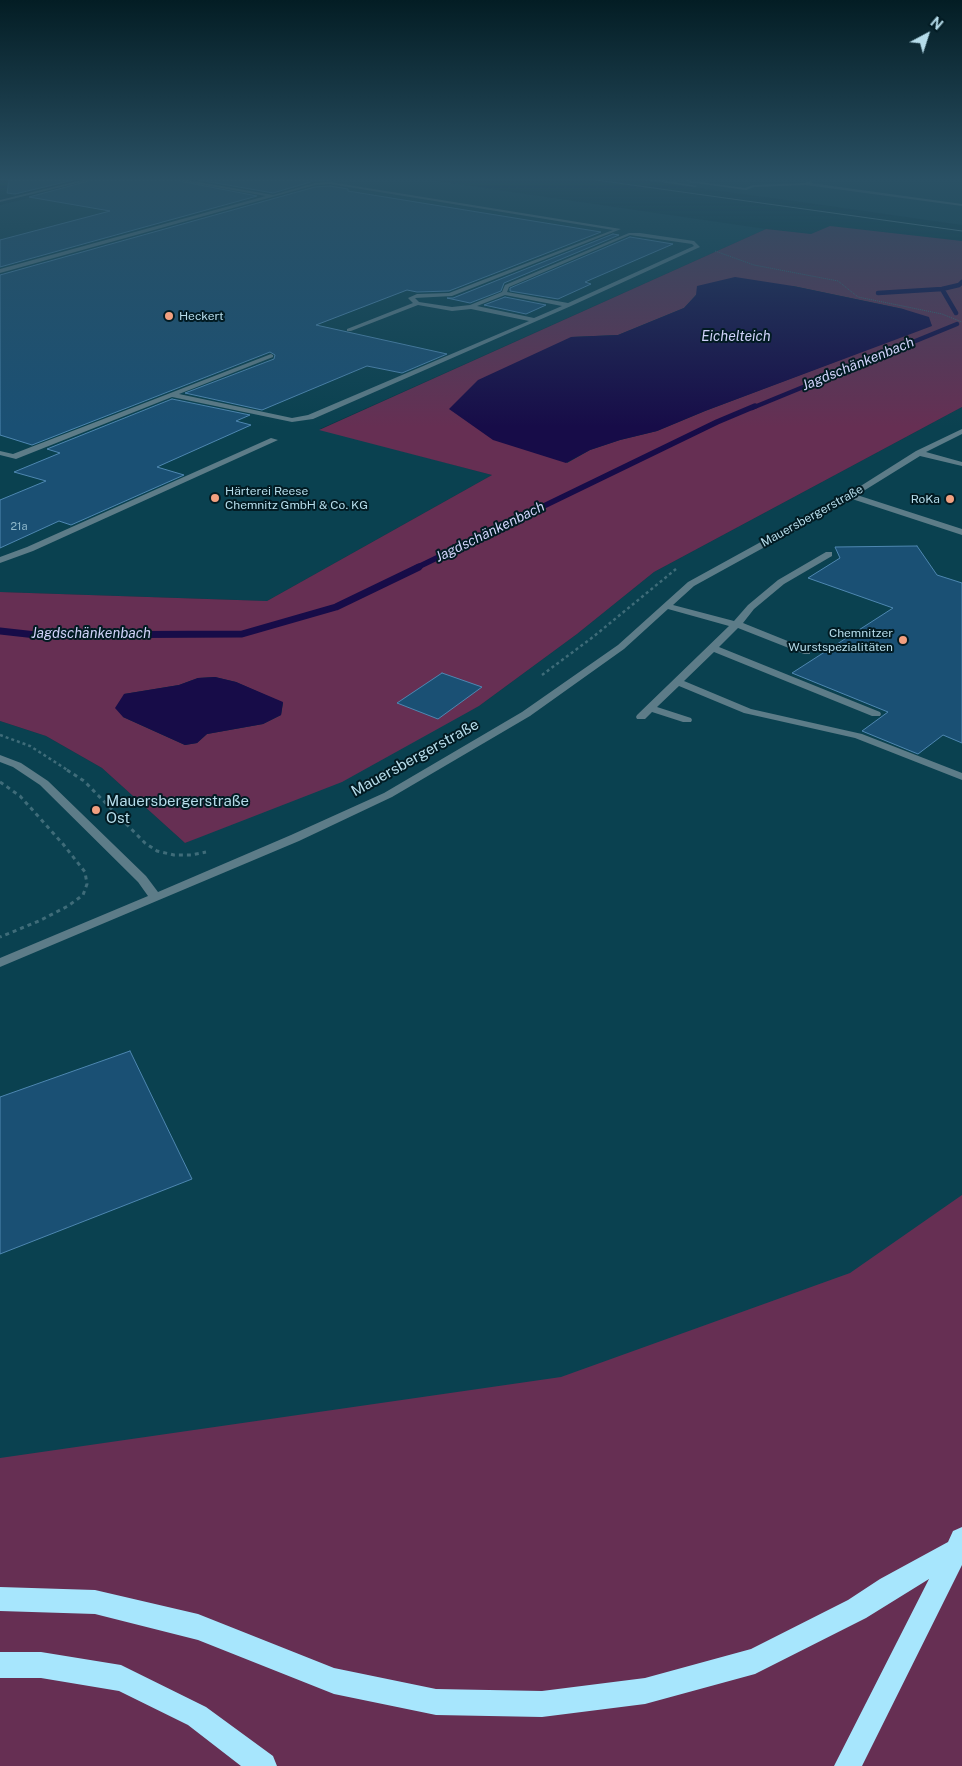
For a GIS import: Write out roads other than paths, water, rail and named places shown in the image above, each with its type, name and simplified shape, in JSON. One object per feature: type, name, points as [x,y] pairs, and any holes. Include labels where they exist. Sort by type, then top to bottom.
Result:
[{"type":"highway","points":[[0,1598],[96,1602],[198,1627],[334,1681],[436,1702],[542,1704],[645,1691],[755,1661],[857,1609],[959,1544]]},
{"type":"highway","points":[[848,1766],[959,1544]]},
{"type":"highway","points":[[0,1665],[41,1665],[121,1678],[197,1716],[263,1766]]},
{"type":"street","points":[[0,272],[34,262]]},
{"type":"street","points":[[533,262],[450,295],[419,295],[411,298],[417,303],[452,309],[471,307],[535,320]]},
{"type":"street","points":[[504,292],[507,286],[562,262]]},
{"type":"street","points":[[172,395],[292,420],[310,417],[663,262]]},
{"type":"street","points":[[471,307],[504,292],[569,305]]},
{"type":"street","points":[[349,330],[417,303]]},
{"type":"street","points":[[0,463],[271,356]]},
{"type":"street","name":"Mauersbergerstraße","points":[[0,964],[295,838],[388,794],[526,714],[621,647],[668,607],[691,584],[851,496],[920,453],[962,431]]},
{"type":"street","points":[[0,560],[55,538],[274,440]]},
{"type":"street","points":[[0,453],[13,457]]},
{"type":"street","points":[[920,453],[962,464]]},
{"type":"street","points":[[851,496],[960,530]]},
{"type":"street","points":[[641,717],[736,625],[751,607],[782,582],[829,554]]},
{"type":"street","points":[[668,607],[736,625],[807,652]]},
{"type":"street","points":[[712,648],[876,714]]},
{"type":"street","points":[[678,682],[748,711],[858,736],[962,778]]},
{"type":"street","points":[[650,708],[687,720]]},
{"type":"street","points":[[0,758],[17,765],[44,783],[142,879],[155,897]]},
{"type":"water","name":"Eichelteich","points":[[735,277],[793,286],[903,309],[929,317],[932,326],[705,411],[657,431],[590,450],[566,463],[493,440],[449,409],[478,380],[571,337],[618,335],[684,308],[696,295],[697,286]]},
{"type":"water","points":[[215,677],[236,682],[283,702],[281,715],[263,724],[207,734],[197,743],[185,745],[123,717],[115,708],[124,694],[179,685],[198,678]]},
{"type":"waterway","points":[[942,289],[959,285],[962,282]]},
{"type":"waterway","points":[[878,293],[942,289]]},
{"type":"waterway","name":"Jagdschänkenbach","points":[[942,289],[956,313]]},
{"type":"waterway","name":"Jagdschänkenbach","points":[[752,408],[957,324]]},
{"type":"waterway","name":"Jagdschänkenbach","points":[[416,568],[717,422],[755,406]]},
{"type":"waterway","name":"Jagdschänkenbach","points":[[0,631],[36,635],[242,634],[336,607],[419,567]]},
{"type":"place","name":"Heckert","points":[[169,316]]},
{"type":"place","name":"Härterei Reese Chemnitz GmbH & Co. KG","points":[[215,498]]},
{"type":"place","name":"RoKa","points":[[950,499]]},
{"type":"place","name":"Chemnitzer Wurstspezialitäten","points":[[903,640]]},
{"type":"place","name":"Mauersbergerstraße Ost","points":[[96,810]]}]
